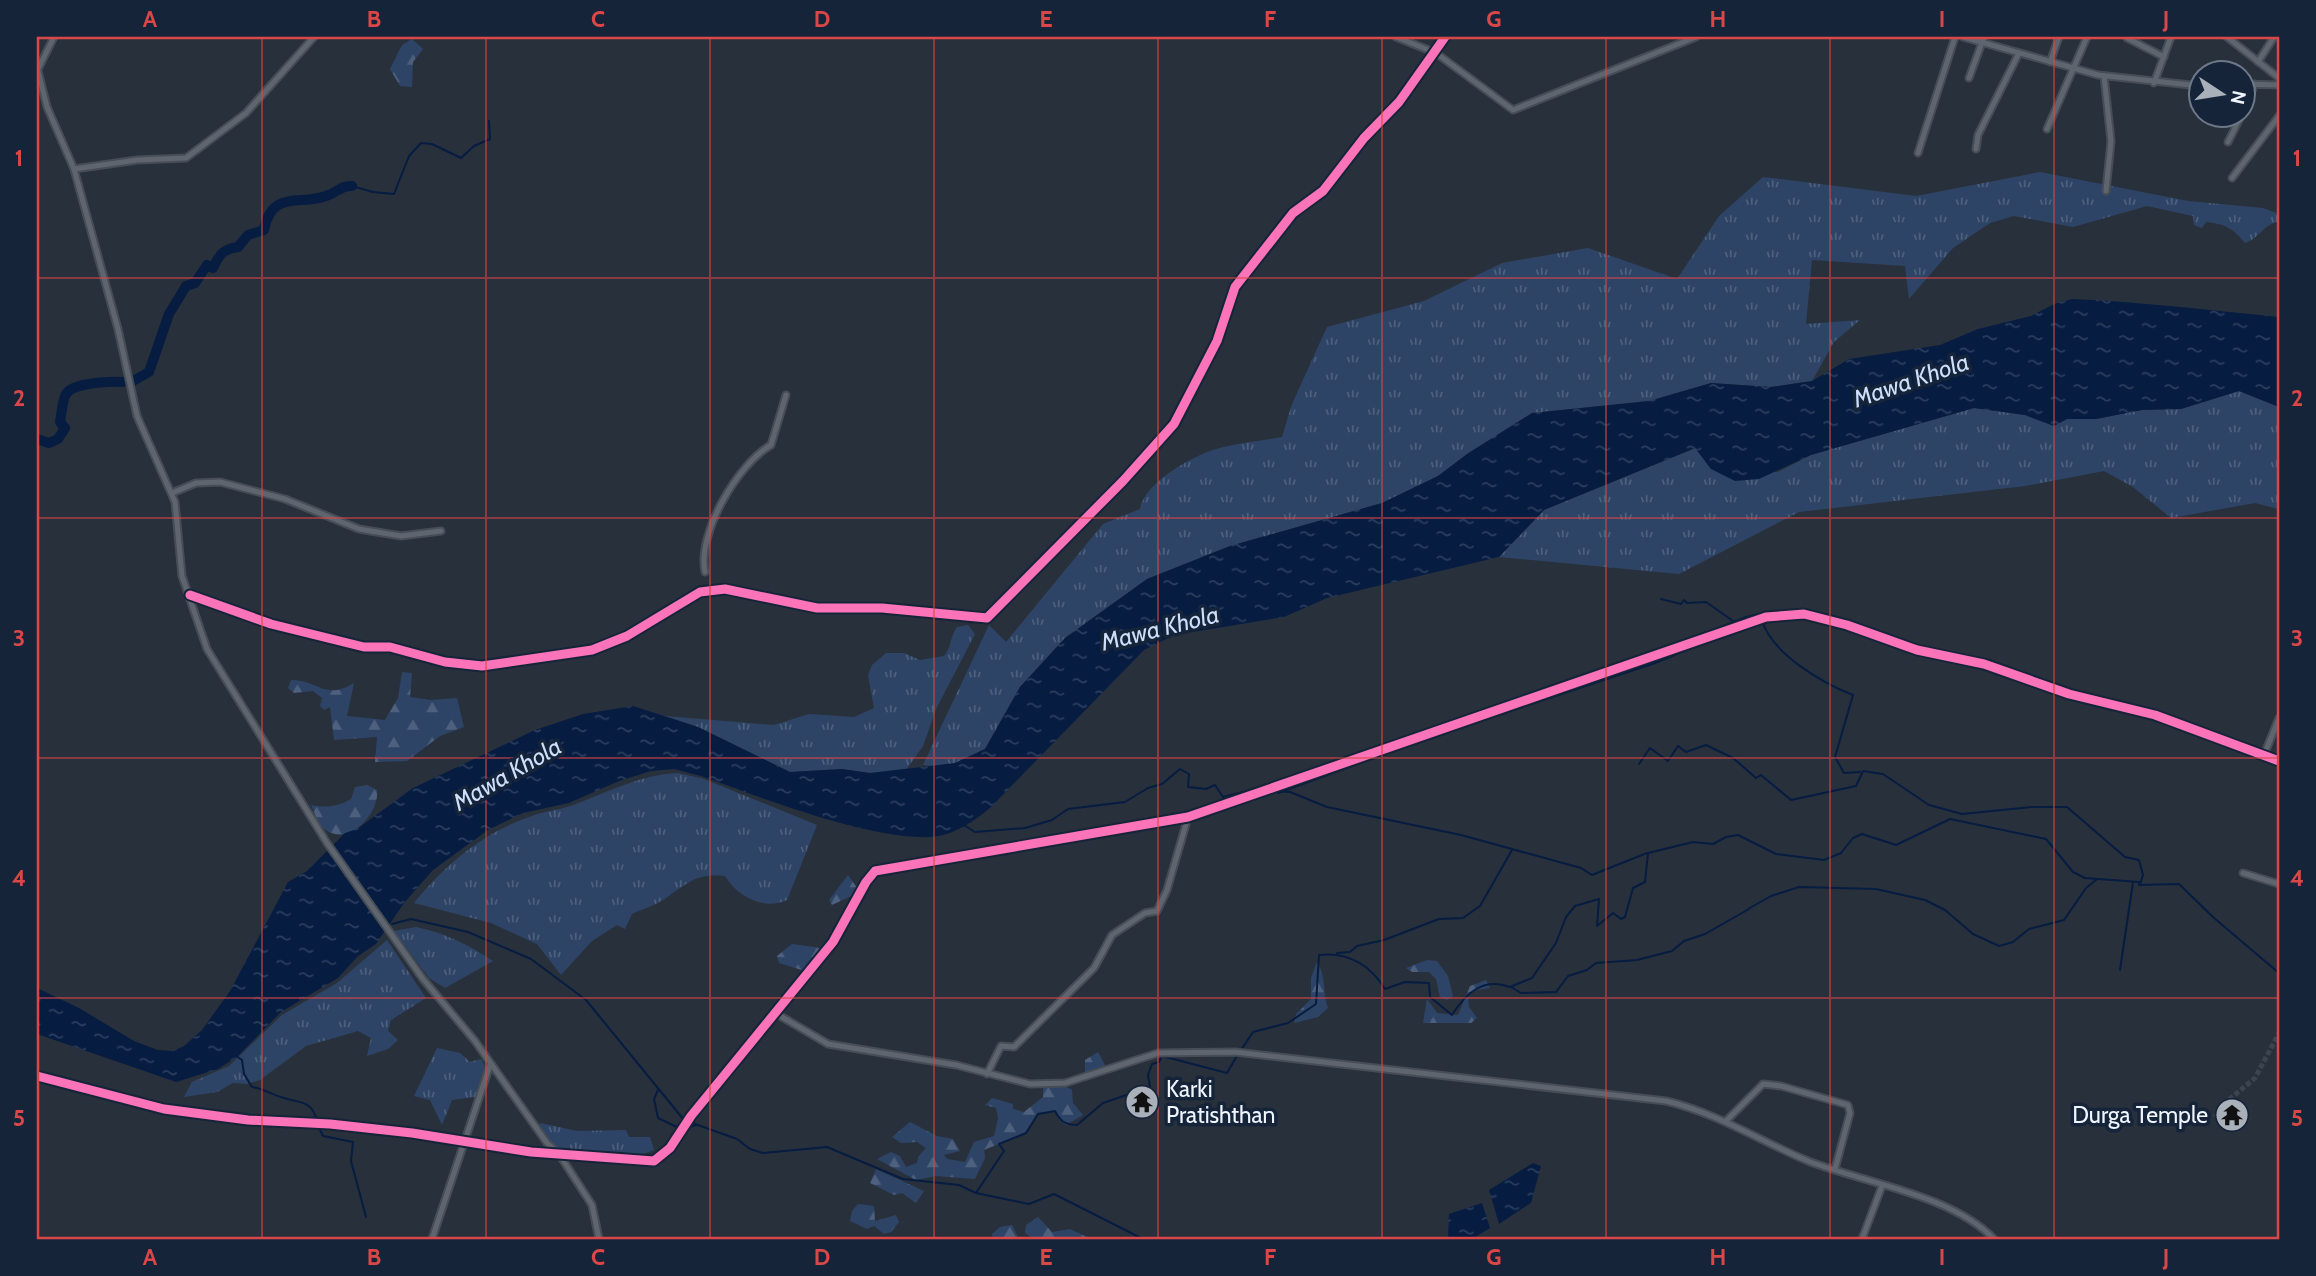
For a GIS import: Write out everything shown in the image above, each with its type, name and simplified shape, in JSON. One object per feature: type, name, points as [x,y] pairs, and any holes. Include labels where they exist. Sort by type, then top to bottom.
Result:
[{"type":"street","points":[[54,37],[37,69],[47,107],[75,169],[118,329],[137,416],[175,502],[179,557],[207,649],[327,842],[423,979],[448,1006],[547,1143],[559,1154],[592,1205],[599,1239]]},
{"type":"street","points":[[75,169],[137,160],[186,158],[246,113],[314,37]]},
{"type":"street","points":[[1396,37],[1436,53],[1513,110],[1696,37]]},
{"type":"street","points":[[190,596],[271,624],[364,647],[390,647],[444,662],[482,666],[592,650],[627,636],[701,592],[725,589],[817,608],[882,608],[987,618],[1107,498],[1174,424],[1217,341],[1235,287],[1293,213],[1323,191],[1364,138],[1399,102],[1445,37]]},
{"type":"street","points":[[1919,153],[1955,37]]},
{"type":"street","points":[[1963,37],[1983,40],[2019,53],[2104,76],[2186,85]]},
{"type":"street","points":[[2050,62],[2059,37]]},
{"type":"street","points":[[2047,129],[2087,37]]},
{"type":"street","points":[[2127,37],[2164,57]]},
{"type":"street","points":[[2154,83],[2171,37]]},
{"type":"street","points":[[2258,62],[2274,37]]},
{"type":"street","points":[[2231,38],[2279,78]]},
{"type":"street","points":[[1969,78],[1983,40]]},
{"type":"street","points":[[1976,149],[1978,135],[2019,53]]},
{"type":"street","points":[[2104,76],[2111,141],[2106,191]]},
{"type":"street","points":[[2256,84],[2279,85]]},
{"type":"street","points":[[2232,178],[2279,116]]},
{"type":"street","points":[[2228,142],[2234,130]]},
{"type":"street","points":[[705,572],[703,563],[709,527],[741,476],[760,452],[771,446],[786,395]]},
{"type":"street","points":[[172,493],[196,483],[220,482],[285,499],[359,529],[401,536],[441,531]]},
{"type":"street","points":[[37,1076],[164,1108],[248,1120],[330,1124],[559,1154],[654,1161],[670,1148],[691,1116],[777,1014],[836,938],[866,882],[875,871],[1188,817],[1766,617],[1792,613],[1847,625],[1917,650],[1984,664],[2069,694],[2155,715],[2279,761]]},
{"type":"street","points":[[2264,755],[2279,719]]},
{"type":"street","points":[[987,1074],[1002,1046],[1014,1047],[1056,1006],[1069,989],[1094,968],[1112,935],[1145,913],[1157,911],[1167,890],[1188,817]]},
{"type":"street","points":[[2243,873],[2279,884]]},
{"type":"street","points":[[777,1014],[828,1044],[916,1058],[1030,1084],[1055,1084],[1085,1078],[1158,1053],[1235,1052],[1666,1101],[1726,1121],[1808,1161],[1966,1217],[1994,1239]]},
{"type":"street","points":[[432,1239],[490,1065]]},
{"type":"street","points":[[1726,1121],[1763,1084],[1781,1086],[1848,1105],[1850,1113],[1835,1170]]},
{"type":"street","points":[[1862,1239],[1882,1186]]},
{"type":"green space","points":[[412,39],[423,49],[413,62],[412,87],[400,86],[390,69],[402,45]]},
{"type":"green space","points":[[2040,172],[2188,201],[2263,208],[2279,214],[2279,222],[2269,225],[2245,243],[2224,226],[2206,222],[2202,228],[2194,225],[2193,216],[2147,206],[2073,227],[2014,216],[1990,223],[1953,248],[1909,299],[1905,266],[1812,260],[1806,324],[1860,320],[1834,342],[1812,381],[1771,387],[1711,383],[1649,401],[1532,413],[1467,454],[1438,476],[1382,503],[1230,546],[1147,579],[1065,638],[1020,687],[985,749],[955,763],[939,767],[923,765],[989,625],[1006,642],[1103,524],[1140,509],[1143,499],[1159,480],[1182,464],[1216,449],[1282,437],[1292,404],[1327,327],[1424,301],[1502,263],[1588,248],[1677,279],[1719,216],[1763,177],[1916,196]]},
{"type":"green space","points":[[2239,391],[2279,407],[2279,509],[2255,503],[2171,518],[2133,487],[2104,471],[2025,486],[1799,512],[1679,574],[1499,557],[1544,510],[1696,448],[1711,469],[1778,472],[1811,455],[1974,408],[2025,415],[2054,426],[2067,419],[2096,419],[2142,410],[2181,409]]},
{"type":"green space","points":[[968,625],[975,634],[936,709],[923,746],[906,770],[870,773],[842,769],[790,772],[698,727],[665,716],[774,725],[809,714],[854,717],[874,708],[868,675],[872,665],[886,653],[904,653],[920,660],[944,656],[957,627]]},
{"type":"green space","points":[[402,672],[412,673],[410,697],[431,700],[457,698],[464,727],[440,736],[407,761],[375,762],[377,737],[334,740],[330,707],[324,710],[320,706],[322,698],[313,691],[294,693],[288,688],[291,680],[328,690],[344,688],[354,683],[347,716],[385,720],[398,698]]},
{"type":"green space","points":[[678,773],[704,779],[817,825],[787,900],[760,903],[737,890],[725,876],[699,878],[659,902],[632,914],[625,929],[617,925],[592,941],[561,975],[537,944],[491,923],[414,903],[452,863],[495,832],[535,815],[570,806],[638,780]]},
{"type":"green space","points":[[367,785],[377,790],[376,800],[373,810],[359,827],[340,834],[330,833],[321,826],[311,805],[327,807],[341,804],[351,799],[355,787]]},
{"type":"green space","points":[[848,875],[860,892],[832,905],[829,900]]},
{"type":"green space","points":[[416,927],[456,940],[493,961],[445,988],[429,978],[394,931]]},
{"type":"green space","points":[[387,940],[426,998],[391,1020],[388,1031],[398,1040],[388,1049],[367,1056],[371,1038],[358,1031],[306,1046],[260,1080],[247,1084],[233,1083],[217,1092],[184,1097],[192,1082],[229,1066],[282,1015],[337,983]]},
{"type":"green space","points":[[792,944],[821,948],[821,953],[808,972],[779,963],[777,956]]},
{"type":"green space","points":[[1427,960],[1437,961],[1448,976],[1453,996],[1447,1000],[1440,997],[1436,979],[1429,972],[1412,972],[1406,968]]},
{"type":"green space","points":[[1317,962],[1328,1008],[1318,1017],[1294,1023],[1296,1014],[1311,999],[1311,978]]},
{"type":"green space","points":[[1486,980],[1490,988],[1476,990],[1468,996],[1469,1007],[1477,1018],[1471,1023],[1423,1023],[1427,999],[1437,1013],[1458,1015],[1470,986]]},
{"type":"green space","points":[[437,1048],[460,1053],[470,1062],[481,1059],[485,1066],[475,1097],[452,1100],[442,1125],[430,1100],[414,1096]]},
{"type":"green space","points":[[1098,1052],[1108,1071],[1085,1078],[1085,1060]]},
{"type":"green space","points":[[1061,1084],[1072,1090],[1073,1103],[1083,1115],[1066,1125],[1059,1120],[1055,1111],[1038,1114],[1026,1133],[984,1150],[985,1158],[975,1179],[936,1176],[916,1180],[877,1159],[891,1152],[900,1156],[906,1167],[917,1163],[918,1157],[926,1148],[917,1142],[901,1143],[892,1137],[910,1122],[937,1136],[953,1139],[960,1151],[944,1155],[947,1159],[965,1162],[974,1142],[994,1136],[998,1118],[996,1108],[985,1105],[992,1098],[1013,1104],[1013,1109],[1024,1112],[1043,1097],[1043,1086]]},
{"type":"green space","points":[[540,1123],[577,1131],[626,1130],[629,1137],[650,1137],[654,1150],[643,1154],[556,1149],[540,1131]]},
{"type":"green space","points":[[876,1169],[924,1191],[916,1203],[902,1193],[894,1195],[870,1183]]},
{"type":"green space","points":[[858,1204],[874,1206],[875,1221],[896,1215],[899,1222],[891,1232],[884,1234],[874,1226],[867,1229],[850,1221],[852,1211]]},
{"type":"green space","points":[[1038,1217],[1052,1232],[1070,1229],[1091,1239],[1033,1239],[1025,1233],[1026,1225]]},
{"type":"green space","points":[[1012,1225],[1019,1239],[993,1239],[992,1234],[1000,1227]]},
{"type":"water","name":"Mawa Khola","points":[[2072,299],[2279,317],[2279,407],[2239,391],[2181,409],[2142,410],[2096,419],[2067,419],[2054,426],[2025,415],[1974,408],[1811,455],[1759,479],[1735,481],[1711,469],[1695,448],[1544,510],[1499,557],[1327,598],[1284,617],[1174,635],[1144,650],[990,808],[950,833],[927,837],[863,829],[790,808],[701,776],[674,769],[651,771],[619,781],[569,803],[523,813],[488,830],[433,870],[404,903],[376,944],[358,956],[338,978],[281,1012],[238,1056],[218,1069],[176,1082],[37,1034],[37,988],[79,1008],[134,1041],[158,1050],[173,1051],[184,1046],[202,1030],[230,991],[288,882],[307,871],[345,833],[357,829],[413,788],[535,730],[583,714],[633,706],[698,727],[790,772],[842,769],[870,773],[955,763],[985,749],[1020,687],[1065,638],[1147,579],[1230,546],[1382,503],[1438,476],[1467,454],[1532,413],[1649,401],[1711,383],[1771,387],[1812,381],[1849,359],[1940,345],[1978,329],[2031,316],[2054,304]]},
{"type":"water","points":[[1533,1163],[1541,1166],[1531,1203],[1499,1224],[1489,1190]]},
{"type":"water","points":[[1482,1203],[1490,1228],[1472,1239],[1448,1239],[1449,1214]]},
{"type":"waterway","points":[[352,186],[394,194],[409,156],[421,143],[432,144],[461,158],[474,146],[490,139],[489,121]]},
{"type":"waterway","points":[[133,381],[149,372],[169,314],[186,286],[195,283],[207,265],[213,268],[225,251],[238,247],[248,235],[264,230],[268,217],[280,204],[316,199],[352,186]]},
{"type":"waterway","points":[[37,439],[49,443],[58,439],[65,428],[60,422],[65,397],[71,389],[95,383],[123,382]]},
{"type":"waterway","points":[[1661,599],[1681,604],[1684,600],[1687,603],[1706,602],[1733,621]]},
{"type":"waterway","points":[[1656,653],[1746,617],[1761,614]]},
{"type":"waterway","points":[[1762,620],[1776,644],[1799,665],[1827,683],[1853,695],[1835,757],[1844,773],[1860,772]]},
{"type":"waterway","points":[[1278,793],[1426,739],[1655,663],[1725,634]]},
{"type":"waterway","points":[[1266,785],[1538,693]]},
{"type":"waterway","points":[[1639,764],[1650,748],[1668,761],[1678,746],[1686,752],[1706,745],[1733,758],[1756,778],[1761,775],[1791,800],[1856,786],[1863,771],[1883,774],[1929,805],[1962,814],[2032,807],[2067,807],[2125,857],[2139,860],[2143,875],[2140,884]]},
{"type":"waterway","points":[[962,824],[975,832],[1025,828],[1052,820],[1068,809],[1125,802],[1148,788],[1162,784],[1180,769],[1189,774],[1188,787],[1206,789],[1215,785],[1223,797],[1267,786]]},
{"type":"waterway","points":[[1274,791],[1290,792],[1327,807],[1461,835],[1581,868],[1592,875],[1647,853]]},
{"type":"waterway","points":[[1241,1050],[1253,1032],[1288,1023],[1316,1004],[1319,955],[1339,956],[1357,962],[1372,973],[1385,989],[1405,982],[1429,983],[1430,997],[1452,1015],[1476,989],[1492,984],[1510,987],[1532,978],[1556,943],[1566,917],[1575,906],[1599,899],[1597,926],[1613,913],[1621,919],[1625,917],[1633,888],[1645,882],[1648,853],[1693,842],[1713,844],[1726,837],[1738,835],[1776,854],[1824,860],[1841,853],[1853,838],[1862,834],[1896,845],[1950,819],[2046,839],[2073,872],[2085,878],[2139,882],[2139,885],[2179,884],[2214,918],[2279,973]]},
{"type":"waterway","points":[[1337,953],[1350,952],[1357,946],[1384,940],[1439,919],[1463,918],[1480,906],[1512,850]]},
{"type":"waterway","points":[[1748,909],[1771,896],[1799,887],[1876,889],[1925,900],[1945,910],[1973,934],[1999,946],[2013,942],[2029,929],[2064,920],[2086,888],[2096,880]]},
{"type":"waterway","points":[[2120,970],[2133,882]]},
{"type":"waterway","points":[[1511,987],[1521,993],[1556,992],[1568,976],[1587,970],[1596,963],[1637,960],[1672,951],[1684,941],[1705,934],[1749,909]]},
{"type":"waterway","points":[[392,924],[411,919],[468,932],[531,959],[586,1000],[684,1120],[737,1139],[750,1149],[763,1153],[827,1147],[903,1179],[959,1185],[976,1193],[1029,1204],[1054,1194],[1143,1239]]},
{"type":"waterway","points":[[976,1193],[1004,1151],[999,1144],[1026,1133],[1038,1114],[1055,1111],[1063,1122],[1077,1125],[1103,1103],[1150,1087],[1148,1075],[1152,1064],[1159,1062],[1162,1056],[1227,1073],[1238,1054]]},
{"type":"waterway","points":[[235,1055],[242,1060],[244,1074],[252,1087],[309,1106],[317,1121]]},
{"type":"waterway","points":[[658,1090],[654,1099],[658,1118],[679,1128]]},
{"type":"waterway","points":[[685,1128],[696,1125]]},
{"type":"waterway","points":[[318,1126],[323,1136],[353,1142],[351,1161],[366,1217]]},
{"type":"tunnel","points":[[2215,1117],[2225,1103],[2255,1078],[2279,1033]]},
{"type":"cycle path","points":[[190,595],[271,624],[364,647],[390,647],[445,662],[482,666],[592,650],[627,636],[700,592],[725,589],[817,608],[882,608],[987,618],[1123,481],[1174,424],[1217,341],[1235,287],[1293,213],[1323,191],[1364,138],[1399,102],[1445,37]]},
{"type":"cycle path","points":[[37,1076],[164,1109],[248,1120],[330,1124],[412,1133],[531,1152],[654,1161],[670,1148],[691,1116],[833,942],[866,882],[875,871],[1188,817],[1766,617],[1804,614],[1847,625],[1917,650],[1984,664],[2069,694],[2155,715],[2279,761]]},
{"type":"place","name":"Karki Pratishthan","points":[[1142,1102]]},
{"type":"place","name":"Durga Temple","points":[[2232,1115]]}]
